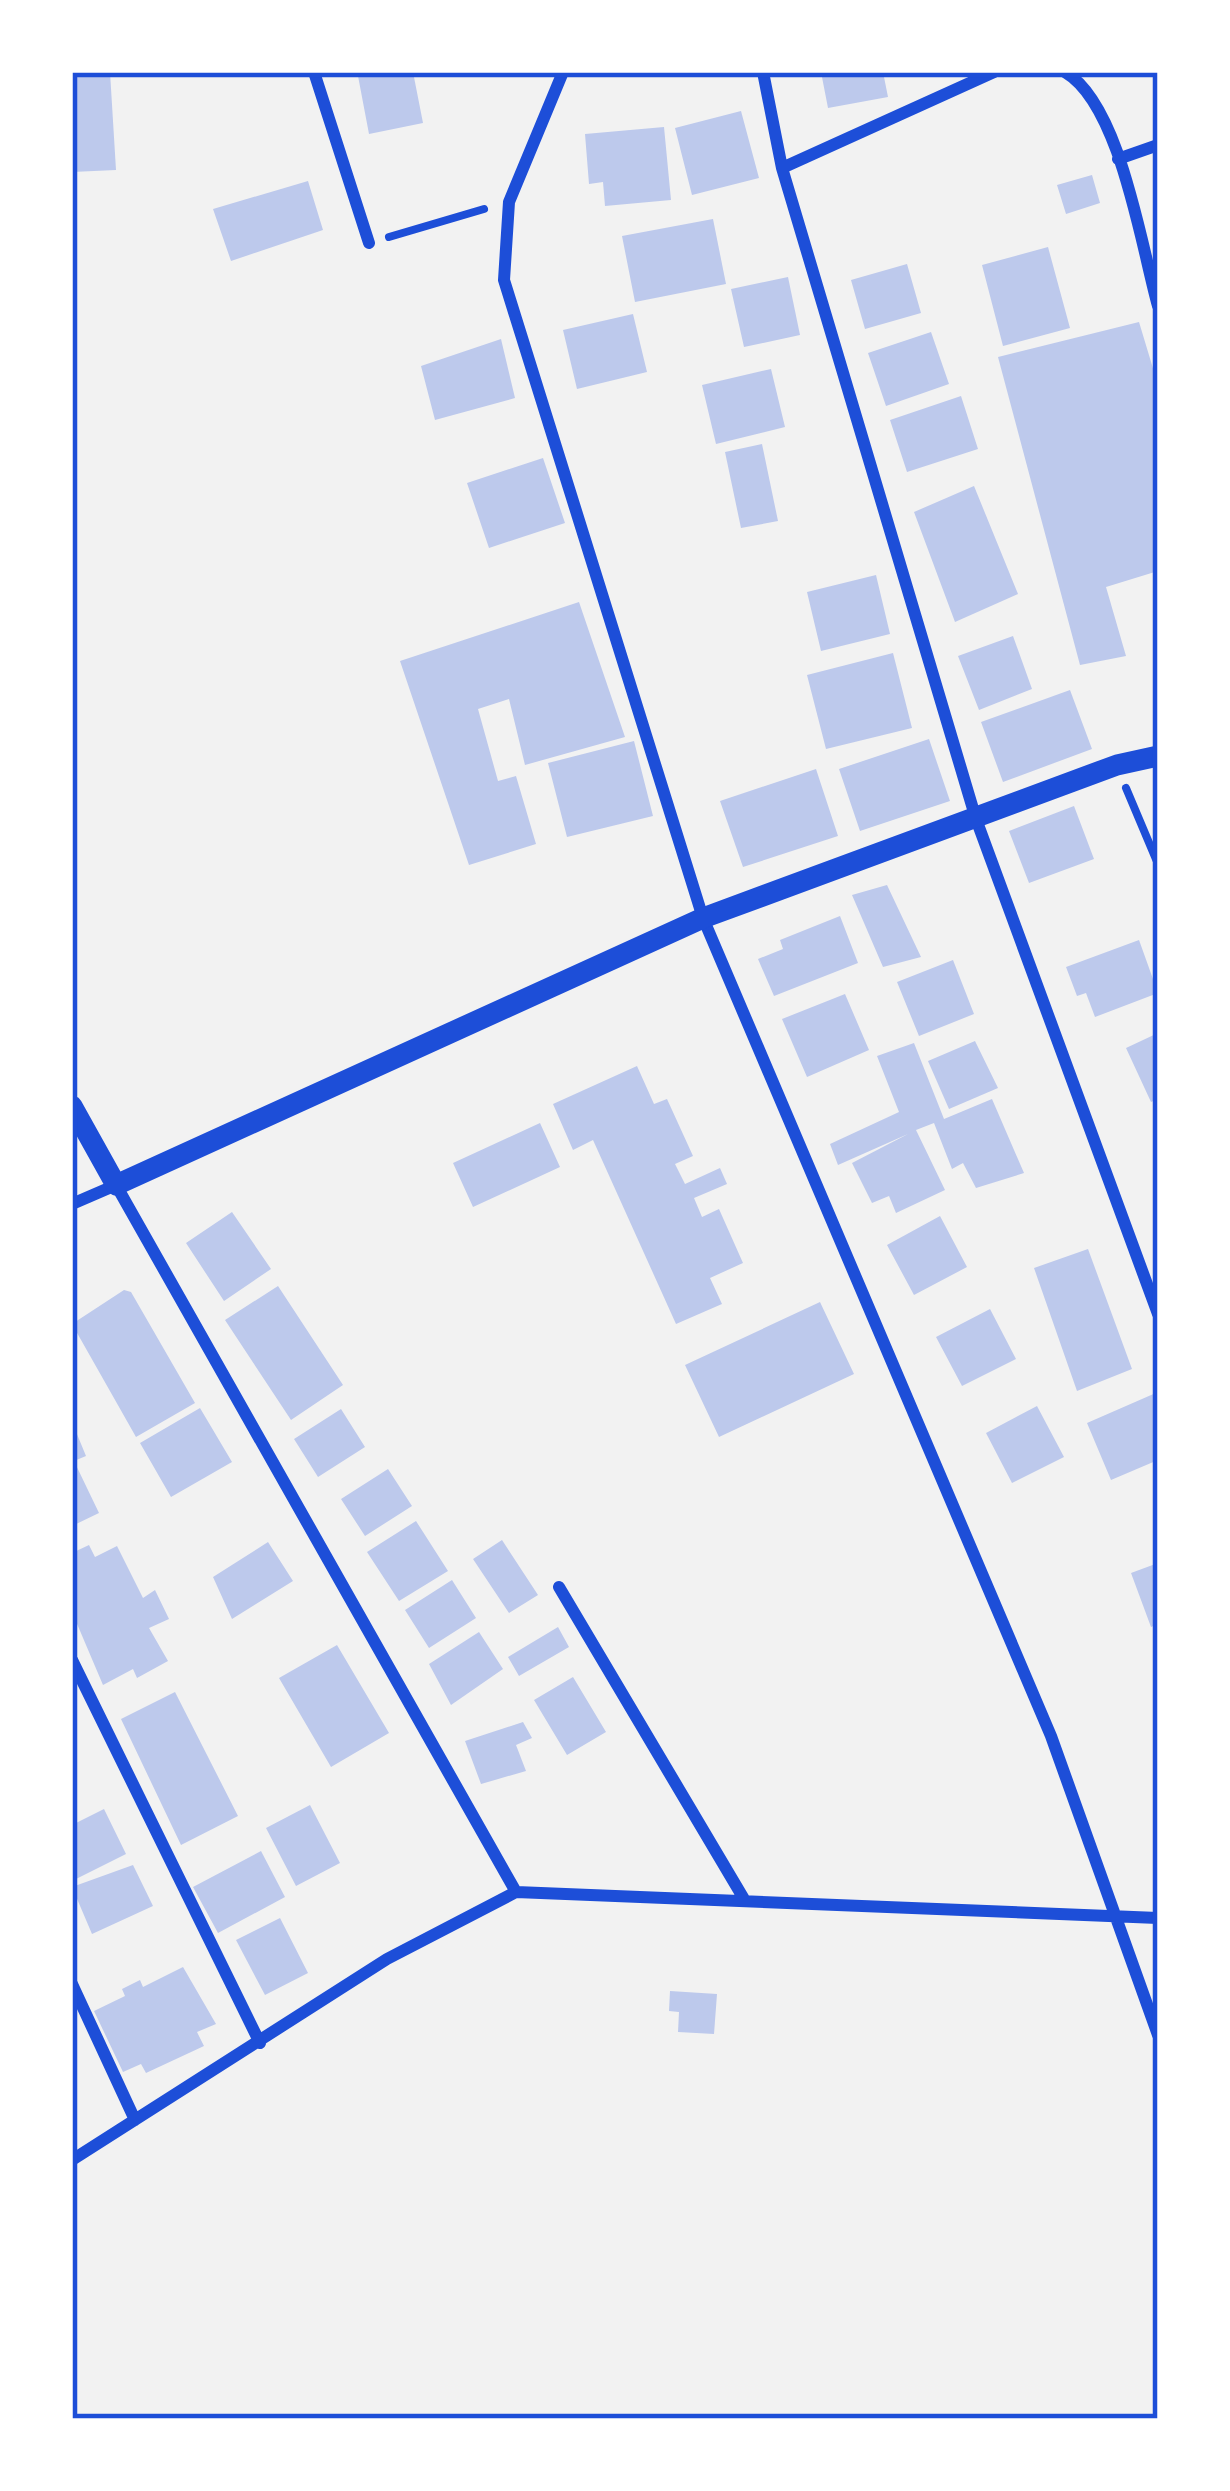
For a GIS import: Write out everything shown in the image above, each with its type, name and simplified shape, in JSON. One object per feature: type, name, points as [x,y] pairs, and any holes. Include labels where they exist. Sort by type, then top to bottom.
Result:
[{"type":"street","points":[[314,72],[369,243]]},
{"type":"street","points":[[563,72],[509,202],[504,280],[703,918],[1052,1736],[1158,2036]]},
{"type":"street","points":[[763,72],[782,168],[976,818],[1158,1314]]},
{"type":"street","points":[[782,168],[994,72]]},
{"type":"street","points":[[1065,72],[1093,96],[1118,159],[1157,299]]},
{"type":"street","points":[[1118,159],[1158,145]]},
{"type":"street","points":[[72,1204],[703,918],[1117,765],[1158,756]]},
{"type":"street","points":[[72,1106],[516,1892]]},
{"type":"street","points":[[560,1587],[744,1900]]},
{"type":"street","points":[[72,1660],[260,2043]]},
{"type":"street","points":[[72,2160],[387,1960],[516,1892],[1158,1918]]},
{"type":"street","points":[[72,1984],[135,2120]]},
{"type":"path","points":[[369,243],[509,202]]},
{"type":"path","points":[[1117,765],[1158,864]]},
{"type":"building","points":[[72,72],[110,72],[116,170],[72,172]]},
{"type":"building","points":[[413,72],[423,123],[369,134],[358,76]]},
{"type":"building","points":[[821,72],[883,72],[888,97],[828,108]]},
{"type":"building","points":[[741,111],[759,178],[692,195],[675,128]]},
{"type":"building","points":[[664,127],[671,200],[605,206],[603,182],[589,184],[585,134]]},
{"type":"building","points":[[1092,175],[1100,203],[1066,214],[1057,185]]},
{"type":"building","points":[[308,181],[323,230],[231,261],[213,209]]},
{"type":"building","points":[[713,219],[726,284],[635,302],[622,236]]},
{"type":"building","points":[[1048,247],[1070,328],[1003,346],[982,265]]},
{"type":"building","points":[[907,264],[921,313],[865,329],[851,280]]},
{"type":"building","points":[[788,277],[800,335],[744,347],[731,289]]},
{"type":"building","points":[[633,314],[647,372],[577,389],[563,330]]},
{"type":"building","points":[[1139,322],[1158,385],[1158,571],[1106,587],[1126,656],[1080,665],[998,357]]},
{"type":"building","points":[[931,332],[949,384],[886,406],[868,353]]},
{"type":"building","points":[[501,339],[515,398],[435,420],[421,366]]},
{"type":"building","points":[[771,369],[785,427],[716,444],[702,385]]},
{"type":"building","points":[[961,396],[978,449],[907,472],[890,420]]},
{"type":"building","points":[[762,444],[778,521],[741,528],[725,452]]},
{"type":"building","points":[[543,458],[565,523],[489,548],[467,483]]},
{"type":"building","points":[[974,486],[1018,594],[955,622],[914,512]]},
{"type":"building","points":[[876,575],[890,634],[821,651],[807,592]]},
{"type":"building","points":[[579,602],[625,737],[525,765],[509,699],[478,709],[498,781],[516,776],[536,844],[469,865],[400,661]]},
{"type":"building","points":[[1013,636],[1032,689],[979,710],[958,656]]},
{"type":"building","points":[[893,653],[912,728],[826,749],[807,675]]},
{"type":"building","points":[[1070,690],[1092,749],[1003,782],[981,722]]},
{"type":"building","points":[[929,739],[950,801],[860,831],[839,769]]},
{"type":"building","points":[[634,741],[653,816],[567,837],[548,763]]},
{"type":"building","points":[[816,769],[838,836],[743,867],[720,801]]},
{"type":"building","points":[[1074,806],[1094,859],[1029,883],[1009,831]]},
{"type":"building","points":[[887,885],[921,957],[883,967],[852,895]]},
{"type":"building","points":[[840,916],[858,963],[774,996],[758,959],[783,949],[780,940]]},
{"type":"building","points":[[1139,940],[1158,993],[1095,1017],[1086,993],[1077,996],[1066,967]]},
{"type":"building","points":[[953,960],[974,1014],[919,1036],[897,982]]},
{"type":"building","points":[[845,994],[869,1050],[807,1077],[782,1019]]},
{"type":"building","points":[[1158,1033],[1158,1099],[1151,1102],[1126,1048]]},
{"type":"building","points":[[975,1041],[998,1088],[949,1109],[928,1061]]},
{"type":"building","points":[[914,1043],[944,1119],[992,1099],[1024,1173],[976,1188],[963,1163],[952,1169],[934,1123],[916,1130],[945,1190],[896,1213],[889,1196],[872,1203],[852,1163],[908,1134],[838,1165],[830,1144],[899,1112],[877,1056]]},
{"type":"building","points":[[637,1066],[654,1104],[667,1099],[693,1156],[675,1164],[685,1184],[720,1168],[727,1184],[694,1198],[702,1217],[719,1209],[743,1263],[710,1278],[722,1304],[676,1324],[593,1140],[573,1150],[553,1104]]},
{"type":"building","points":[[540,1123],[560,1167],[473,1207],[453,1163]]},
{"type":"building","points":[[232,1212],[271,1269],[224,1301],[186,1243]]},
{"type":"building","points":[[940,1216],[967,1267],[914,1295],[887,1245]]},
{"type":"building","points":[[1088,1249],[1132,1369],[1077,1391],[1034,1268]]},
{"type":"building","points":[[278,1286],[343,1385],[291,1420],[225,1320]]},
{"type":"building","points":[[124,1290],[131,1292],[195,1403],[136,1437],[72,1324]]},
{"type":"building","points":[[820,1302],[854,1374],[719,1437],[685,1365]]},
{"type":"building","points":[[990,1309],[1016,1359],[962,1386],[936,1337]]},
{"type":"building","points":[[1158,1392],[1158,1460],[1111,1480],[1087,1423]]},
{"type":"building","points":[[1037,1406],[1064,1457],[1012,1483],[986,1433]]},
{"type":"building","points":[[200,1408],[232,1462],[171,1497],[140,1443]]},
{"type":"building","points":[[341,1409],[365,1447],[318,1477],[294,1439]]},
{"type":"building","points":[[72,1422],[86,1456],[74,1461],[99,1513],[72,1526]]},
{"type":"building","points":[[388,1469],[412,1506],[365,1536],[341,1499]]},
{"type":"building","points":[[416,1521],[448,1571],[399,1601],[367,1552]]},
{"type":"building","points":[[502,1540],[538,1595],[509,1613],[473,1559]]},
{"type":"building","points":[[268,1542],[293,1581],[232,1619],[213,1577]]},
{"type":"building","points":[[89,1545],[95,1557],[117,1546],[143,1598],[155,1590],[169,1619],[149,1628],[168,1661],[137,1678],[133,1669],[103,1685],[72,1612],[72,1553]]},
{"type":"building","points":[[1158,1563],[1158,1624],[1151,1627],[1131,1573]]},
{"type":"building","points":[[452,1580],[476,1618],[429,1648],[405,1610]]},
{"type":"building","points":[[558,1627],[569,1647],[519,1676],[508,1657]]},
{"type":"building","points":[[479,1632],[503,1669],[451,1705],[429,1664]]},
{"type":"building","points":[[337,1645],[389,1733],[331,1767],[279,1678]]},
{"type":"building","points":[[573,1677],[606,1732],[567,1755],[534,1700]]},
{"type":"building","points":[[175,1692],[238,1816],[181,1845],[121,1719]]},
{"type":"building","points":[[523,1722],[532,1738],[516,1745],[526,1771],[481,1784],[465,1741]]},
{"type":"building","points":[[310,1805],[340,1863],[296,1886],[266,1828]]},
{"type":"building","points":[[104,1809],[126,1854],[72,1881],[72,1825]]},
{"type":"building","points":[[261,1851],[285,1897],[218,1933],[193,1887]]},
{"type":"building","points":[[133,1865],[153,1906],[92,1934],[72,1887]]},
{"type":"building","points":[[280,1918],[308,1973],[265,1995],[236,1940]]},
{"type":"building","points":[[183,1967],[216,2024],[197,2032],[204,2046],[146,2073],[141,2064],[123,2072],[94,2011],[125,1996],[122,1989],[140,1980],[143,1987]]},
{"type":"building","points":[[670,1991],[717,1994],[714,2034],[678,2032],[679,2012],[669,2011]]}]
